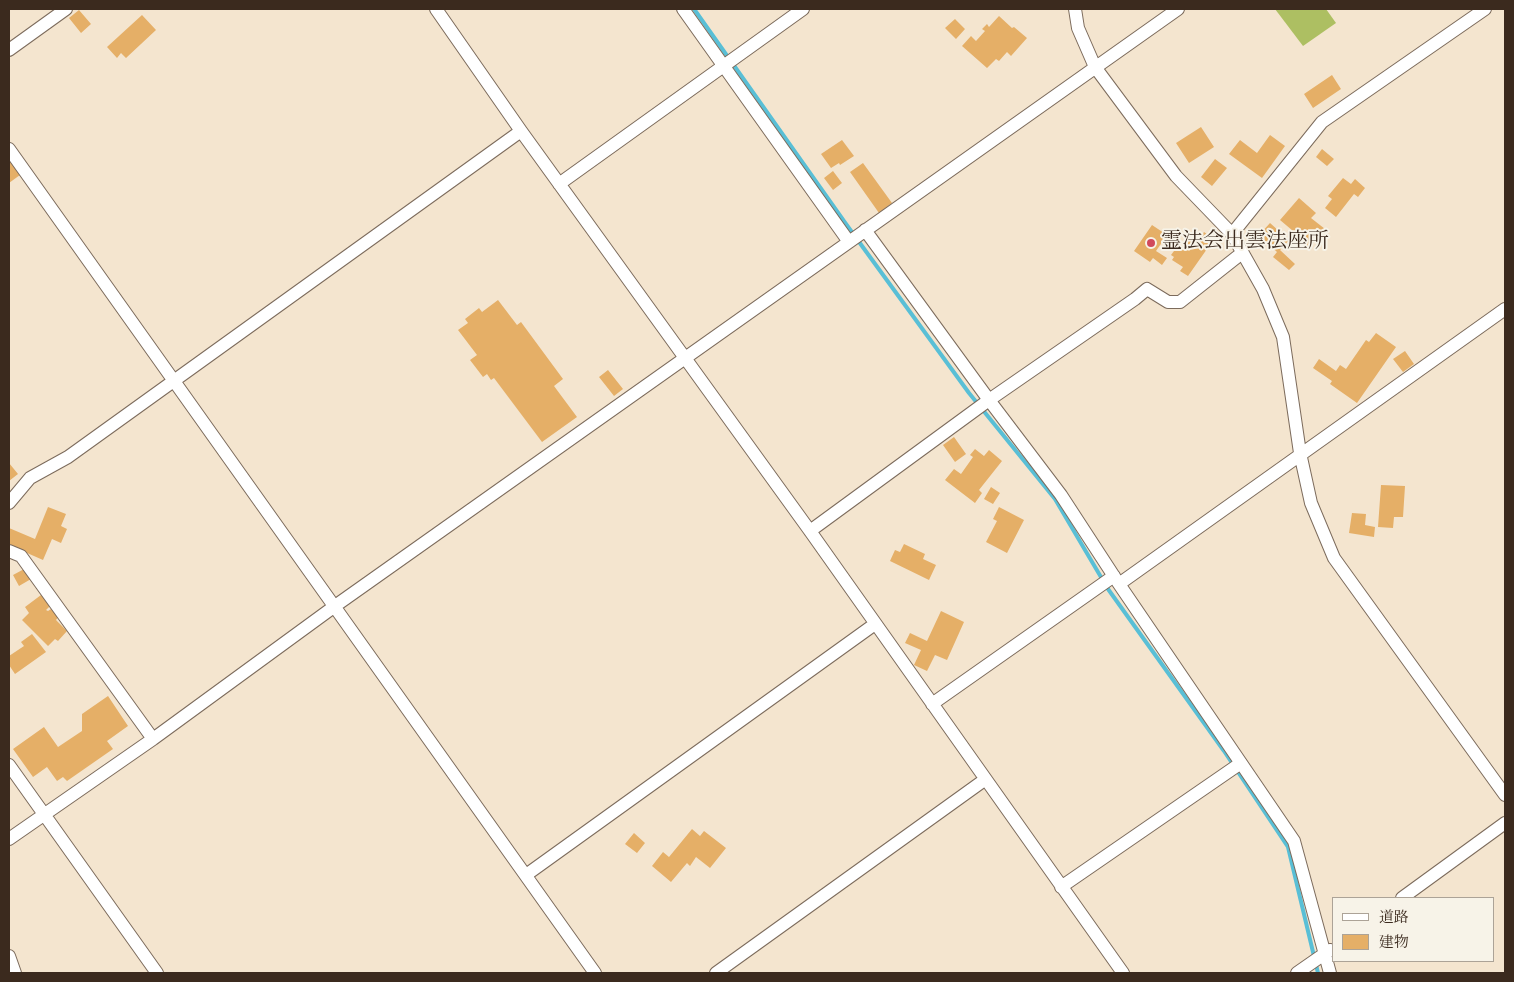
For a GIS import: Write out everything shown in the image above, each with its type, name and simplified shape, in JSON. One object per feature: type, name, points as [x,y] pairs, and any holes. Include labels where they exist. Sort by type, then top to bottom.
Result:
[{"type":"street","points":[[9,50],[66,9]]},
{"type":"street","points":[[437,9],[521,131],[810,531],[1123,973]]},
{"type":"street","points":[[683,9],[848,242]]},
{"type":"street","points":[[559,184],[803,9]]},
{"type":"street","points":[[1075,9],[1078,28],[1095,67],[1176,176],[1232,234],[1263,288],[1283,337],[1300,454],[1311,503],[1334,558],[1505,795]]},
{"type":"street","points":[[9,839],[153,739],[335,606],[1178,9]]},
{"type":"street","points":[[1232,234],[1322,122],[1485,9]]},
{"type":"street","points":[[9,504],[30,478],[68,457],[521,131]]},
{"type":"street","points":[[9,149],[595,973]]},
{"type":"street","points":[[865,230],[1061,495],[1116,580],[1294,841],[1329,951],[1330,973]]},
{"type":"street","points":[[810,531],[989,400],[1136,299],[1147,289],[1168,302],[1180,302],[1242,253]]},
{"type":"street","points":[[932,704],[1300,454],[1505,309]]},
{"type":"street","points":[[9,551],[21,556],[153,739]]},
{"type":"street","points":[[526,875],[875,624]]},
{"type":"street","points":[[1061,887],[1241,763]]},
{"type":"street","points":[[9,765],[157,973]]},
{"type":"street","points":[[716,973],[983,781],[987,782]]},
{"type":"street","points":[[1403,897],[1505,823]]},
{"type":"street","points":[[1297,973],[1329,951]]},
{"type":"street","points":[[9,956],[15,973]]},
{"type":"green space","points":[[1275,9],[1326,9],[1336,23],[1303,46]]},
{"type":"building","points":[[79,10],[91,24],[81,33],[69,18]]},
{"type":"building","points":[[142,15],[156,30],[126,58],[121,53],[117,58],[107,47]]},
{"type":"building","points":[[999,16],[1027,38],[1011,56],[1007,52],[999,61],[996,59],[987,68],[962,46],[971,36],[976,41],[985,31],[982,29],[987,24],[989,27]]},
{"type":"building","points":[[955,19],[965,29],[956,39],[945,28]]},
{"type":"building","points":[[1332,75],[1341,89],[1313,108],[1304,94]]},
{"type":"building","points":[[1201,127],[1214,147],[1189,163],[1176,143]]},
{"type":"building","points":[[1270,135],[1285,146],[1262,178],[1229,154],[1240,140],[1257,153]]},
{"type":"building","points":[[842,140],[854,156],[840,165],[839,163],[831,168],[821,154]]},
{"type":"building","points":[[1322,149],[1334,159],[1327,166],[1316,157]]},
{"type":"building","points":[[1215,159],[1227,168],[1212,186],[1201,177]]},
{"type":"building","points":[[9,160],[20,175],[9,183]]},
{"type":"building","points":[[863,163],[892,203],[879,213],[850,172]]},
{"type":"building","points":[[833,171],[842,183],[833,190],[824,178]]},
{"type":"building","points":[[1343,178],[1351,184],[1355,179],[1365,188],[1358,197],[1354,194],[1336,217],[1325,208],[1332,199],[1328,196]]},
{"type":"building","points":[[1299,198],[1316,213],[1311,218],[1325,229],[1308,249],[1296,239],[1299,236],[1280,220]]},
{"type":"building","points":[[1270,223],[1289,240],[1280,250],[1295,264],[1289,270],[1273,257],[1277,252],[1259,235]]},
{"type":"building","name":"霊法会出雲法座所","points":[[1152,225],[1167,235],[1156,251],[1167,258],[1162,265],[1153,258],[1150,262],[1134,251]]},
{"type":"building","points":[[1204,232],[1214,239],[1188,276],[1180,271],[1183,267],[1172,260],[1174,257],[1171,255],[1177,247],[1181,249],[1189,237],[1197,242]]},
{"type":"building","points":[[498,300],[517,325],[521,322],[563,379],[554,386],[577,417],[542,442],[494,378],[491,380],[487,374],[483,377],[470,360],[477,355],[458,330],[468,323],[465,319],[479,308],[482,312]]},
{"type":"building","points":[[1376,333],[1396,347],[1357,403],[1330,384],[1332,381],[1313,368],[1319,359],[1336,371],[1340,365],[1346,369],[1366,340],[1369,342]]},
{"type":"building","points":[[1405,351],[1414,364],[1403,372],[1393,359]]},
{"type":"building","points":[[608,370],[623,389],[614,396],[599,377]]},
{"type":"building","points":[[954,437],[966,454],[955,462],[943,445]]},
{"type":"building","points":[[975,449],[984,456],[989,450],[1002,461],[979,490],[982,493],[975,503],[945,480],[954,469],[961,474],[973,457],[970,455]]},
{"type":"building","points":[[9,463],[18,474],[9,481]]},
{"type":"building","points":[[1381,485],[1405,486],[1403,517],[1394,517],[1393,528],[1378,527]]},
{"type":"building","points":[[991,487],[1000,493],[993,504],[984,499]]},
{"type":"building","points":[[48,507],[66,514],[61,526],[67,529],[61,543],[52,539],[43,560],[9,545],[9,528],[35,539]]},
{"type":"building","points":[[999,507],[1024,520],[1007,553],[986,542],[997,521],[993,519]]},
{"type":"building","points":[[1352,513],[1366,514],[1365,525],[1375,527],[1374,537],[1349,533]]},
{"type":"building","points":[[904,544],[925,554],[923,559],[936,565],[929,580],[890,561],[895,550],[900,552]]},
{"type":"building","points":[[26,568],[31,579],[19,586],[13,575]]},
{"type":"building","points":[[41,595],[51,605],[46,610],[51,609],[59,616],[56,620],[67,631],[58,641],[55,639],[48,646],[22,620],[29,613],[25,607]]},
{"type":"building","points":[[941,611],[964,622],[947,660],[935,655],[927,671],[914,665],[921,650],[905,643],[910,633],[927,641]]},
{"type":"building","points":[[32,634],[46,652],[15,674],[9,665],[9,656],[24,646],[21,642]]},
{"type":"building","points":[[108,696],[128,726],[107,741],[113,749],[67,781],[63,777],[57,781],[47,767],[33,777],[13,749],[44,727],[58,747],[82,731],[82,714]]},
{"type":"building","points":[[692,829],[700,836],[704,831],[726,848],[710,868],[696,857],[690,866],[687,863],[671,882],[652,866],[663,852],[669,857]]},
{"type":"building","points":[[634,833],[645,843],[637,853],[625,844]]},
{"type":"waterway","points":[[694,9],[846,224],[969,393],[1055,499],[1108,589],[1224,751],[1288,847],[1318,973]]},
{"type":"place","name":"霊法会出雲法座所","points":[[1151,243]]}]
